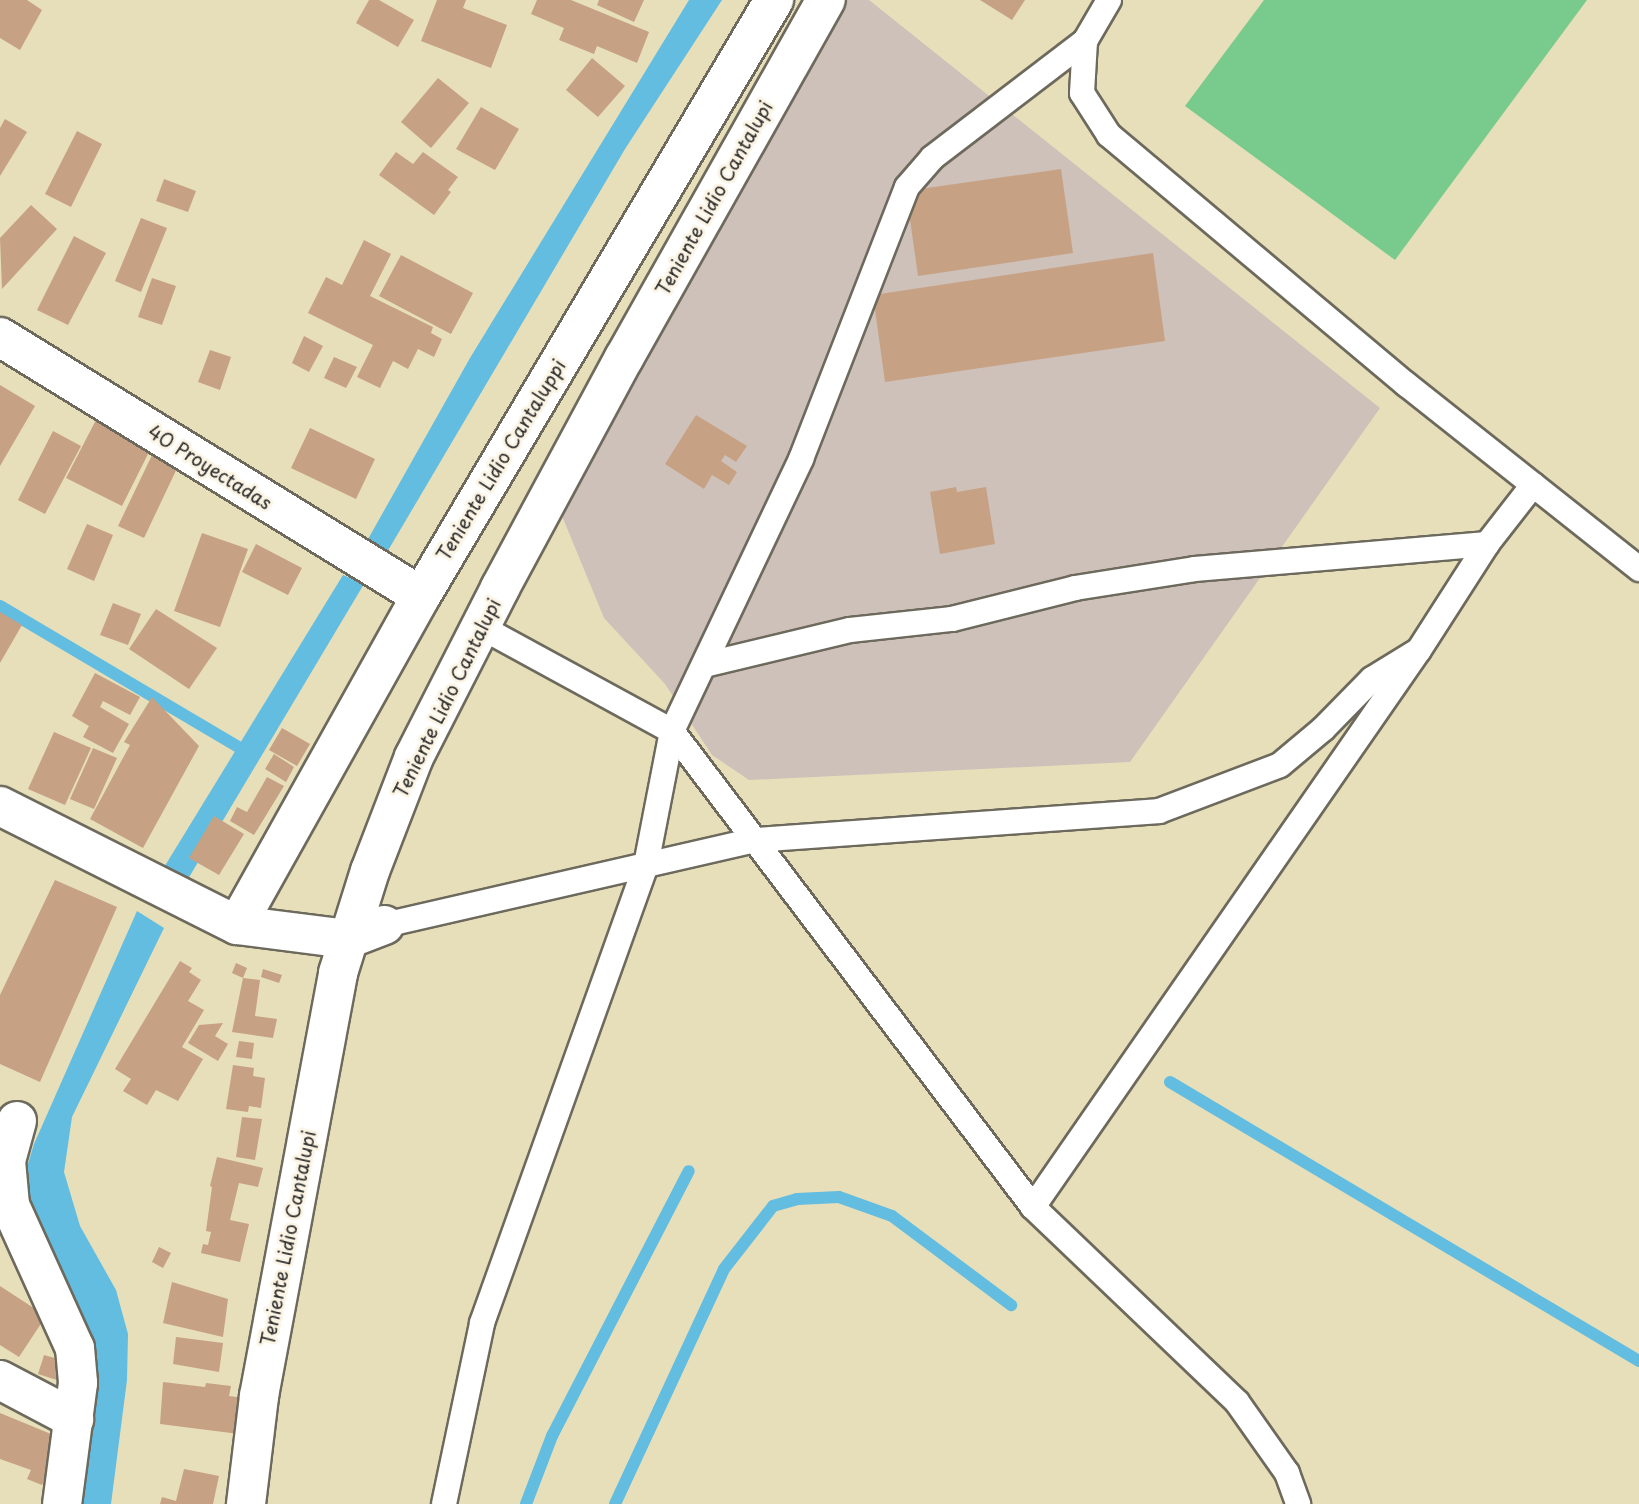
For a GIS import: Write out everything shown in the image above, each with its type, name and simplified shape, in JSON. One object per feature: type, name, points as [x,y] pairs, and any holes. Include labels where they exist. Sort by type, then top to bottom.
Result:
[{"type":"street","name":"Teniente Lidio Cantaluppi","points":[[237,925],[421,596],[774,0]]},
{"type":"street","name":"Teniente Lidio Cantalupi","points":[[246,1504],[258,1396],[338,973],[370,871],[414,757],[481,627],[624,358],[826,0]]},
{"type":"street","name":"40 Proyectadas","points":[[0,337],[421,596]]},
{"type":"street","points":[[0,806],[237,925],[348,939],[384,925]]},
{"type":"street","points":[[17,1121],[6,1161],[10,1205],[75,1348],[78,1383],[62,1504]]},
{"type":"street","points":[[0,1380],[74,1419]]},
{"type":"lane","points":[[444,1504],[482,1323],[646,865],[672,731],[801,459],[907,187],[932,158],[1085,41],[1109,0]]},
{"type":"lane","points":[[1085,41],[1082,93],[1109,135],[1406,384],[1639,569]]},
{"type":"lane","points":[[1033,1207],[1419,650],[1487,544],[1533,485]]},
{"type":"lane","points":[[704,665],[850,630],[952,619],[1075,588],[1195,569],[1487,544]]},
{"type":"lane","points":[[481,627],[672,731],[1033,1207],[1237,1402],[1287,1473],[1298,1504]]},
{"type":"lane","points":[[384,925],[755,840],[1159,811],[1280,765],[1323,729],[1372,679],[1419,650]]},
{"type":"shaded area","points":[[842,0],[869,0],[1380,408],[1130,762],[749,780],[712,755],[665,684],[604,618],[553,494]]},
{"type":"green space","points":[[1264,0],[1587,0],[1395,260],[1185,106]]},
{"type":"water","points":[[689,0],[722,0],[625,149],[383,559],[363,548],[470,358]]},
{"type":"water","points":[[343,575],[364,584],[185,884],[163,869]]},
{"type":"water","points":[[137,911],[164,928],[72,1117],[64,1172],[80,1226],[116,1290],[128,1334],[127,1380],[111,1504],[76,1504],[93,1393],[29,1218],[22,1183],[34,1144]]},
{"type":"building","points":[[0,0],[27,0],[42,10],[20,50],[0,38]]},
{"type":"building","points":[[369,0],[379,0],[414,20],[398,47],[356,23]]},
{"type":"building","points":[[437,0],[466,0],[463,8],[507,25],[491,68],[421,41]]},
{"type":"building","points":[[537,0],[571,0],[649,32],[637,63],[597,46],[594,54],[559,40],[564,28],[531,14]]},
{"type":"building","points":[[599,0],[644,0],[634,22],[597,5]]},
{"type":"building","points":[[980,0],[1025,0],[1012,20]]},
{"type":"building","points":[[592,58],[625,86],[598,117],[566,90]]},
{"type":"building","points":[[438,78],[469,103],[431,148],[401,122]]},
{"type":"building","points":[[481,107],[519,129],[495,170],[456,149]]},
{"type":"building","points":[[5,119],[27,132],[0,176],[0,128]]},
{"type":"building","points":[[77,131],[102,144],[71,207],[45,194]]},
{"type":"building","points":[[396,152],[413,164],[423,152],[458,177],[434,215],[379,175]]},
{"type":"building","points":[[1061,169],[1073,253],[918,276],[906,191]]},
{"type":"building","points":[[164,179],[196,191],[188,212],[156,201]]},
{"type":"building","points":[[31,205],[57,229],[2,289],[0,238]]},
{"type":"building","points":[[141,218],[167,228],[141,292],[115,281]]},
{"type":"building","points":[[74,236],[106,253],[68,325],[37,310]]},
{"type":"building","points":[[364,240],[391,254],[370,296],[433,327],[431,333],[442,339],[434,357],[418,349],[408,369],[393,361],[380,388],[357,377],[373,345],[308,313],[326,277],[342,285]]},
{"type":"building","points":[[1153,253],[1165,341],[885,382],[873,295]]},
{"type":"building","points":[[401,255],[473,293],[451,334],[379,296]]},
{"type":"building","points":[[152,278],[176,286],[162,325],[138,317]]},
{"type":"building","points":[[304,336],[323,346],[309,372],[292,363]]},
{"type":"building","points":[[210,350],[231,357],[220,390],[198,382]]},
{"type":"building","points":[[334,357],[357,367],[346,388],[324,378]]},
{"type":"building","points":[[0,385],[35,406],[0,466]]},
{"type":"building","points":[[696,415],[747,446],[736,462],[725,455],[721,461],[737,472],[729,485],[712,475],[704,489],[665,464]]},
{"type":"building","points":[[97,418],[152,446],[122,506],[66,478]]},
{"type":"building","points":[[310,428],[375,459],[356,499],[291,468]]},
{"type":"building","points":[[53,431],[81,446],[45,514],[18,500]]},
{"type":"building","points":[[154,451],[180,462],[144,538],[118,526]]},
{"type":"building","points":[[956,487],[957,492],[986,487],[995,544],[940,554],[930,492]]},
{"type":"building","points":[[87,524],[113,535],[94,581],[67,569]]},
{"type":"building","points":[[202,533],[248,549],[220,627],[174,611]]},
{"type":"building","points":[[256,544],[302,568],[288,595],[242,572]]},
{"type":"building","points":[[113,603],[141,614],[128,645],[100,635]]},
{"type":"building","points":[[156,609],[217,648],[189,689],[129,649]]},
{"type":"building","points":[[0,612],[22,625],[0,663]]},
{"type":"building","points":[[95,673],[140,697],[130,715],[103,701],[100,707],[129,724],[113,753],[83,737],[89,726],[72,716]]},
{"type":"building","points":[[152,697],[199,746],[143,848],[90,819],[130,745],[124,742]]},
{"type":"building","points":[[282,728],[310,744],[297,766],[269,750]]},
{"type":"building","points":[[54,732],[91,748],[65,805],[28,789]]},
{"type":"building","points":[[93,748],[117,758],[94,809],[70,799]]},
{"type":"building","points":[[274,754],[294,767],[286,782],[265,769]]},
{"type":"building","points":[[267,777],[284,786],[254,835],[230,821],[237,807],[247,812]]},
{"type":"building","points":[[214,816],[244,834],[219,875],[189,858]]},
{"type":"building","points":[[55,880],[117,907],[40,1082],[0,1064],[0,995]]},
{"type":"building","points":[[180,961],[192,968],[189,972],[201,980],[188,1001],[204,1010],[182,1047],[203,1059],[178,1101],[156,1090],[147,1105],[123,1091],[131,1079],[115,1069]]},
{"type":"building","points":[[236,963],[247,968],[243,978],[232,973]]},
{"type":"building","points":[[263,969],[282,975],[279,983],[261,977]]},
{"type":"building","points":[[243,978],[260,980],[255,1016],[277,1019],[273,1038],[232,1032]]},
{"type":"building","points":[[223,1023],[215,1036],[228,1044],[218,1061],[188,1043],[199,1025]]},
{"type":"building","points":[[239,1041],[254,1043],[252,1059],[236,1057]]},
{"type":"building","points":[[233,1065],[254,1068],[253,1076],[265,1078],[261,1108],[249,1106],[248,1112],[226,1109]]},
{"type":"building","points":[[242,1117],[262,1119],[255,1160],[236,1157]]},
{"type":"building","points":[[217,1157],[263,1168],[258,1187],[239,1183],[230,1220],[249,1224],[240,1262],[201,1253],[203,1244],[208,1245],[211,1232],[206,1231],[210,1186]]},
{"type":"building","points":[[159,1247],[171,1253],[163,1268],[152,1262]]},
{"type":"building","points":[[172,1282],[228,1299],[223,1337],[163,1323]]},
{"type":"building","points":[[0,1286],[46,1316],[19,1357],[0,1345]]},
{"type":"building","points":[[176,1337],[223,1343],[219,1372],[173,1364]]},
{"type":"building","points":[[44,1355],[65,1361],[60,1381],[38,1374]]},
{"type":"building","points":[[163,1382],[205,1387],[206,1383],[231,1386],[229,1396],[244,1398],[239,1434],[160,1424]]},
{"type":"building","points":[[0,1413],[68,1441],[53,1478],[46,1475],[42,1485],[27,1479],[31,1470],[0,1459]]},
{"type":"building","points":[[184,1469],[219,1476],[213,1504],[160,1504],[162,1497],[176,1501]]},
{"type":"waterway","points":[[0,606],[247,752]]},
{"type":"waterway","points":[[1170,1082],[1639,1361]]},
{"type":"waterway","points":[[526,1504],[552,1436],[689,1171]]},
{"type":"waterway","points":[[615,1504],[724,1269],[773,1206],[797,1199],[839,1197],[892,1216],[1011,1305]]}]
